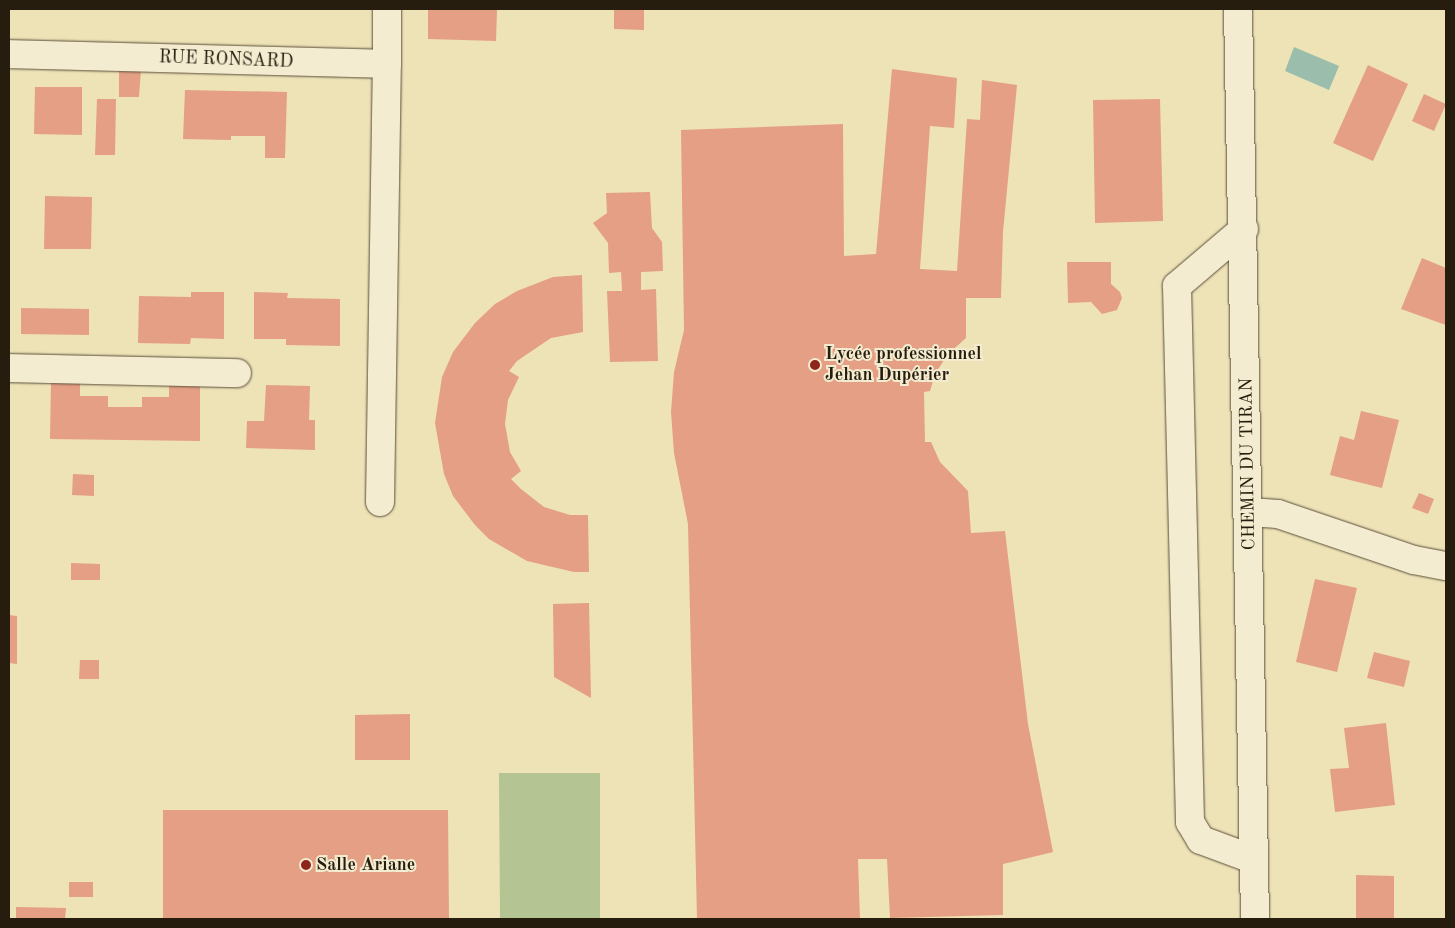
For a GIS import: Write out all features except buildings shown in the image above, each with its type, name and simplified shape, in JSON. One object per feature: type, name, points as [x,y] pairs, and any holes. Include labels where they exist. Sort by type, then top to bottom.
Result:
[{"type":"street","points":[[380,502],[387,9]]},
{"type":"street","name":"CHEMIN DU TIRAN","points":[[1238,9],[1244,229],[1252,859],[1255,919]]},
{"type":"street","name":"RUE RONSARD","points":[[9,54],[387,64]]},
{"type":"street","points":[[1244,229],[1177,286],[1190,822],[1201,840],[1252,859]]},
{"type":"street","points":[[9,368],[237,373]]},
{"type":"street","points":[[1249,512],[1278,514],[1414,560],[1446,566]]},
{"type":"shaded area","points":[[1294,47],[1339,66],[1329,90],[1285,71]]},
{"type":"shaded area","points":[[499,773],[600,773],[600,919],[500,919]]},
{"type":"place","name":"Lycée professionnel Jehan Dupérier","points":[[815,365]]},
{"type":"place","name":"Salle Ariane","points":[[306,865]]}]
